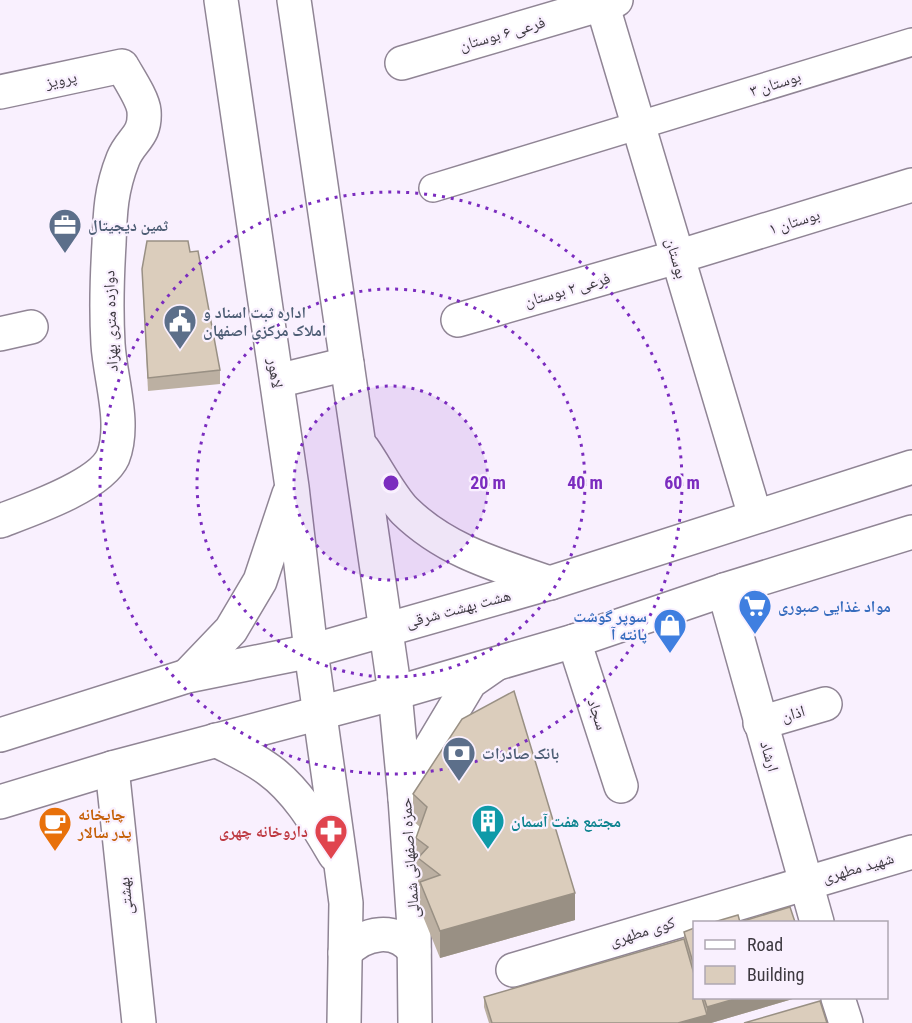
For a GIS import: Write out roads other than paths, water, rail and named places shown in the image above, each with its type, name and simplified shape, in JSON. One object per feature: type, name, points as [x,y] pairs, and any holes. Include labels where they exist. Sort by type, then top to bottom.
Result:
[{"type":"main road","name":"لاهور","points":[[221,0],[292,487],[311,651],[321,711]]},
{"type":"main road","points":[[294,0],[394,693]]},
{"type":"main road","name":"فرعی ۶ بوستان","points":[[402,63],[607,1]]},
{"type":"main road","name":"بوستان","points":[[607,1],[638,124],[676,257],[755,516]]},
{"type":"main road","name":"پرویز","points":[[0,92],[122,66]]},
{"type":"main road","name":"دوازده متری بهزاد","points":[[0,521],[79,488],[108,466],[116,443],[118,424],[108,345],[107,272],[111,198],[124,156],[142,132],[144,109],[122,66]]},
{"type":"main road","name":"بوستان ۱","points":[[676,257],[912,184]]},
{"type":"main road","name":"فرعی ۲ بوستان","points":[[458,320],[676,257]]},
{"type":"main road","points":[[277,381],[347,364]]},
{"type":"main road","points":[[359,444],[404,510],[448,544],[487,561],[549,583]]},
{"type":"main road","name":"هشت بهشت شرقی","points":[[0,735],[187,676],[311,651],[549,583],[912,467]]},
{"type":"main road","points":[[187,676],[231,630],[260,581],[292,487]]},
{"type":"main road","points":[[0,802],[112,768],[394,693],[574,641],[724,590],[912,532]]},
{"type":"main road","name":"ارشاد","points":[[724,590],[817,921]]},
{"type":"main road","name":"سجاد","points":[[574,641],[621,786]]},
{"type":"main road","points":[[405,798],[430,749],[470,682],[495,664]]},
{"type":"main road","name":"حمزه اصفهانی شمالی","points":[[394,693],[405,798],[414,951],[415,1023]]},
{"type":"main road","name":"اذان","points":[[760,723],[825,704]]},
{"type":"main road","points":[[321,711],[346,903],[344,1023]]},
{"type":"main road","points":[[216,740],[269,770],[313,818],[341,865]]},
{"type":"main road","name":"بهشتی","points":[[112,768],[139,1023]]},
{"type":"main road","name":"شهید مطهری","points":[[805,882],[912,852]]},
{"type":"main road","name":"کوی مطهری","points":[[513,970],[805,882]]},
{"type":"main road","points":[[345,953],[357,942],[384,934],[402,938],[414,951]]},
{"type":"main road","points":[[838,999],[846,1023]]},
{"type":"street","name":"بوستان ۳","points":[[433,188],[912,42]]},
{"type":"place","name":"ثمین دیجیتال","points":[[65,254]]},
{"type":"place","name":"اداره ثبت اسناد و املاک مرکزی اصفهان","points":[[180,350]]},
{"type":"place","name":"مواد غذایی صبوری","points":[[755,635]]},
{"type":"place","name":"سوپر گوشت پانته آ","points":[[670,654]]},
{"type":"place","name":"بانک صادرات","points":[[459,782]]},
{"type":"place","name":"مجتمع هفت آسمان","points":[[488,850]]},
{"type":"place","name":"چایخانه پدر سالار","points":[[55,852]]},
{"type":"place","name":"داروخانه چهری","points":[[331,860]]}]
